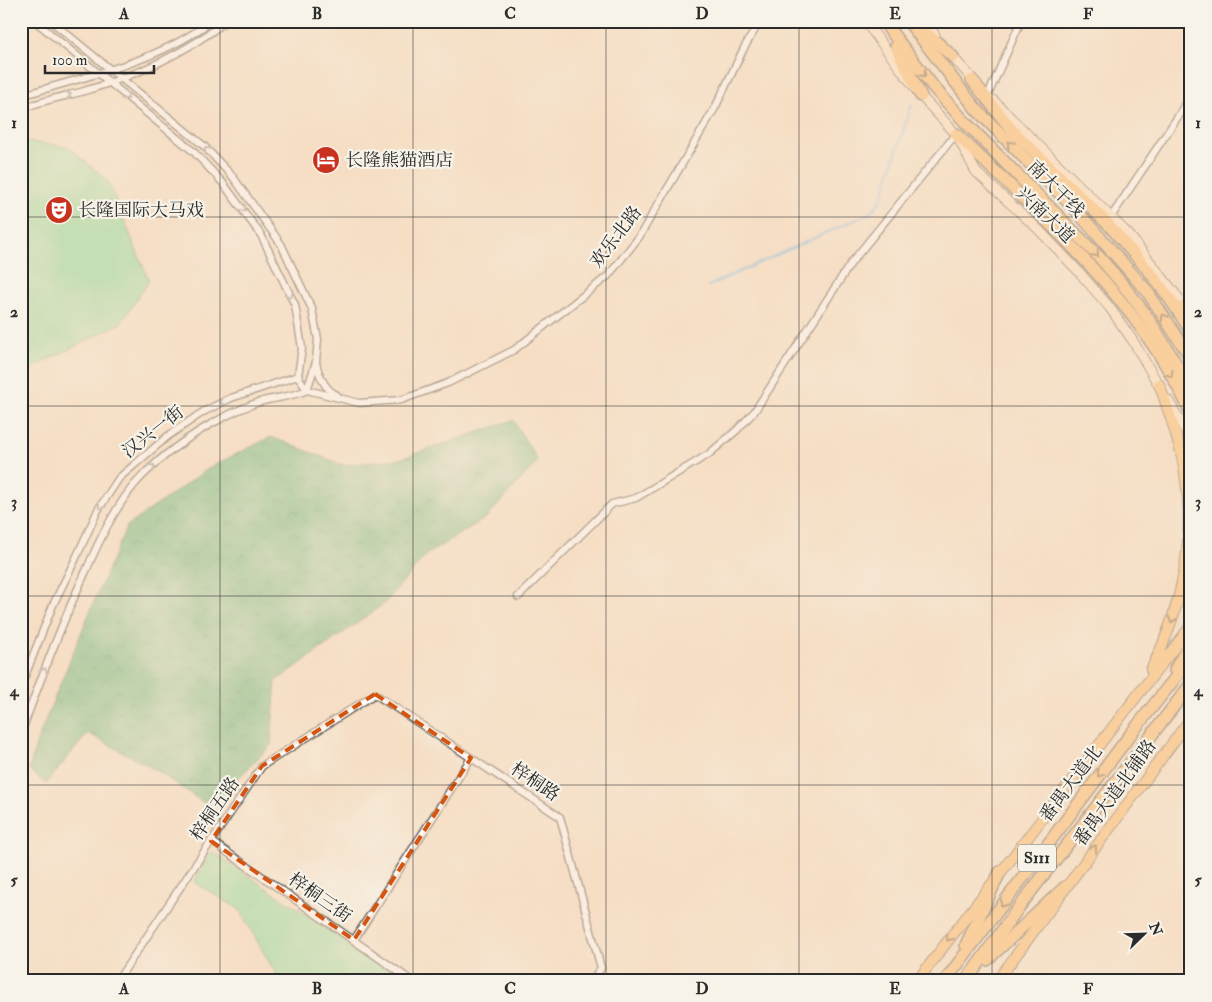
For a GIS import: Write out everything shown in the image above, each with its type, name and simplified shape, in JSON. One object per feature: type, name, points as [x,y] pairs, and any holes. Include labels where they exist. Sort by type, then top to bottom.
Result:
[{"type":"highway","points":[[883,21],[921,96]]},
{"type":"highway","name":"南大干线","points":[[883,21],[935,89],[966,123],[1100,258],[1140,307],[1167,348],[1191,390]]},
{"type":"highway","name":"南大干线","points":[[908,21],[977,110],[1074,208],[1147,291],[1191,358]]},
{"type":"highway","points":[[913,21],[953,58]]},
{"type":"highway","points":[[972,80],[1012,130],[1081,197],[1149,271],[1191,331]]},
{"type":"highway","points":[[956,134],[1090,265],[1132,316],[1172,376],[1191,413]]},
{"type":"highway","points":[[1160,696],[1191,640]]},
{"type":"highway","name":"番禺大道北","points":[[945,981],[1130,734],[1191,658]]},
{"type":"highway","name":"番禺大道北","points":[[967,978],[1019,907],[1191,684]]},
{"type":"highway","points":[[1176,703],[1191,691]]},
{"type":"highway","points":[[956,966],[1000,872]]},
{"type":"highway","points":[[967,978],[1066,887]]},
{"type":"main road","name":"兴南大道","points":[[865,21],[921,96],[956,134],[976,172],[1038,229],[1110,308],[1159,384],[1191,440]]},
{"type":"main road","points":[[924,21],[972,80],[1129,235],[1191,314]]},
{"type":"main road","points":[[1140,691],[1172,622],[1184,577],[1188,547],[1188,513],[1184,468],[1172,421],[1159,384]]},
{"type":"main road","points":[[917,981],[1191,626]]},
{"type":"main road","name":"番禺大道北铺路","points":[[997,981],[1191,718]]},
{"type":"street","points":[[35,21],[194,152],[223,183],[270,250],[295,305],[302,348],[298,376],[307,390],[360,403]]},
{"type":"street","points":[[51,21],[204,146],[233,176],[281,244],[312,308],[318,339],[316,362],[307,390]]},
{"type":"street","points":[[21,96],[111,70],[155,54],[211,21]]},
{"type":"street","points":[[21,109],[108,83],[164,61],[201,40],[226,21]]},
{"type":"street","name":"欢乐北路","points":[[360,403],[402,400],[448,383],[514,350],[608,276],[639,237],[715,108],[744,48],[760,21]]},
{"type":"street","points":[[988,95],[1021,21]]},
{"type":"street","points":[[1111,217],[1179,115],[1191,92]]},
{"type":"street","points":[[518,597],[612,504],[636,498],[709,454],[738,430],[754,412],[851,263],[956,134]]},
{"type":"street","points":[[316,362],[318,373],[333,393],[360,403]]},
{"type":"street","name":"汉兴一街","points":[[21,686],[53,604],[98,510],[119,478],[168,436],[203,412],[231,398],[298,376]]},
{"type":"street","name":"汉兴一街","points":[[21,733],[69,606],[106,527],[135,485],[177,445],[212,424],[244,407],[263,401],[297,395],[307,390]]},
{"type":"street","name":"梓桐路","points":[[375,694],[560,817],[601,968],[592,981]]},
{"type":"street","name":"梓桐五路","points":[[117,981],[262,766],[375,694]]},
{"type":"street","points":[[354,940],[471,758]]},
{"type":"street","name":"梓桐三街","points":[[211,841],[412,981]]},
{"type":"highlighted area","points":[[375,694],[471,758],[354,940],[211,841],[262,766]]},
{"type":"green space","points":[[21,141],[68,147],[108,181],[149,281],[121,323],[21,373]]},
{"type":"green space","points":[[513,420],[538,461],[487,517],[426,555],[385,603],[276,681],[271,745],[210,807],[159,772],[88,733],[46,784],[29,770],[37,741],[127,526],[212,466],[271,437],[343,465],[400,459]]},
{"type":"green space","points":[[211,851],[406,981],[280,981],[239,909],[194,882]]},
{"type":"waterway","points":[[708,286],[870,213],[881,200],[912,104]]},
{"type":"place","name":"长隆熊猫酒店","points":[[326,160]]},
{"type":"place","name":"长隆国际大马戏","points":[[59,210]]}]
